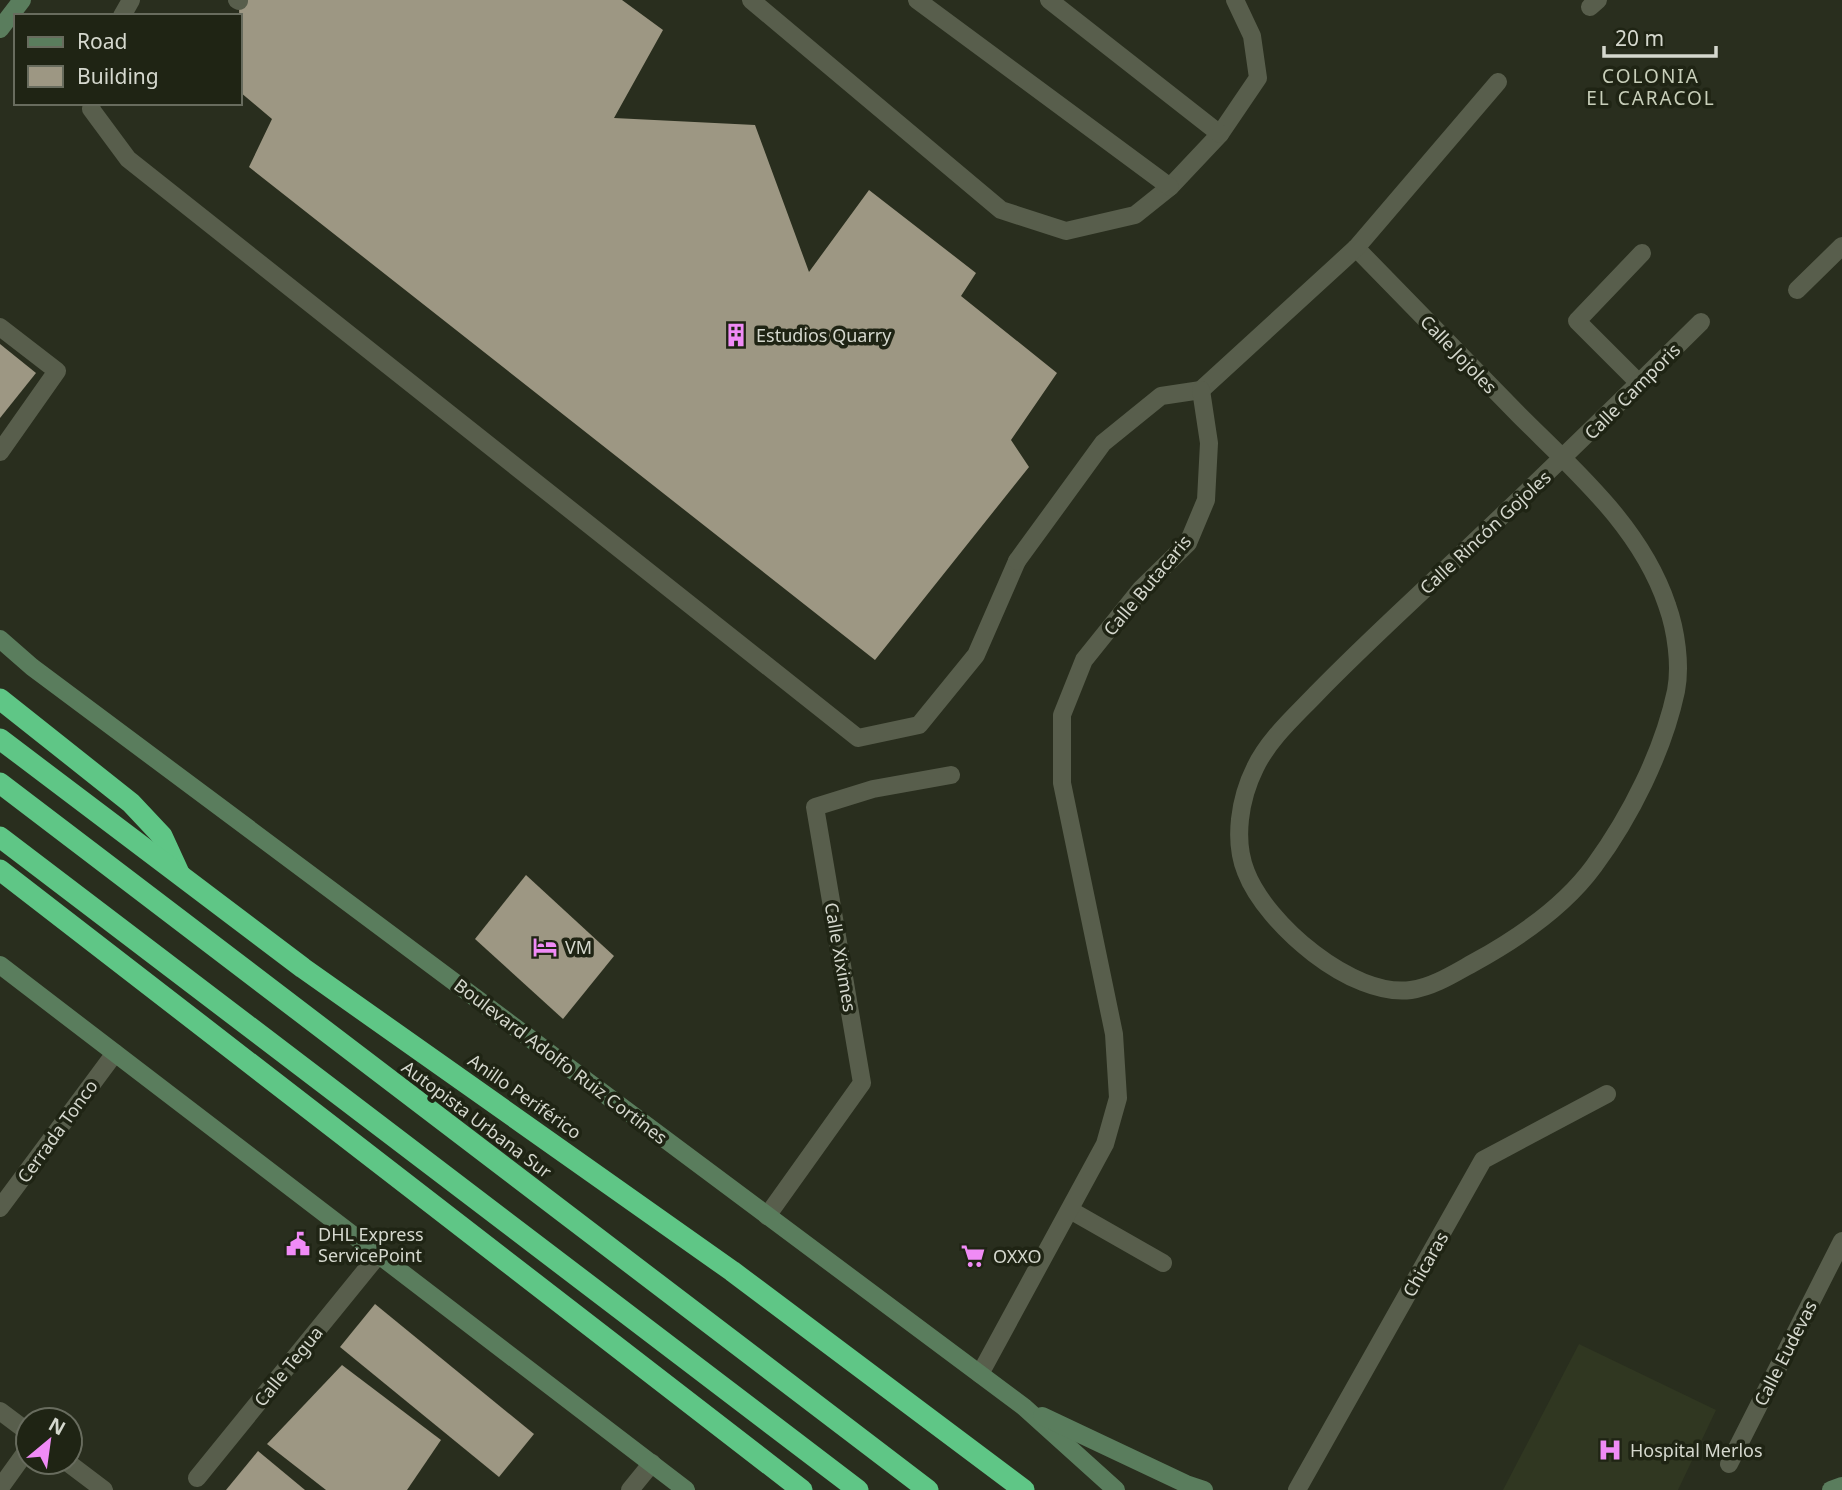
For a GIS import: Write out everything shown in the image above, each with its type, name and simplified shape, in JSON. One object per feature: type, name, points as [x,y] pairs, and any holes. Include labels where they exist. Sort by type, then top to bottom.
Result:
[{"type":"highway","points":[[0,699],[131,803],[162,836],[181,878]]},
{"type":"highway","name":"Anillo Periférico","points":[[0,739],[181,878],[732,1270],[1024,1490]]},
{"type":"highway","name":"Autopista Urbana Sur","points":[[0,783],[928,1490]]},
{"type":"highway","points":[[0,838],[858,1490]]},
{"type":"highway","points":[[0,870],[802,1490]]},
{"type":"main road","points":[[0,29],[22,0]]},
{"type":"main road","name":"Boulevard Adolfo Ruiz Cortines","points":[[0,639],[32,667],[1024,1407],[1116,1490]]},
{"type":"main road","points":[[0,965],[686,1490]]},
{"type":"main road","points":[[1024,1407],[1186,1484],[1205,1490]]},
{"type":"main road","points":[[1831,1490],[1842,1486]]},
{"type":"street","points":[[751,0],[1001,210],[1066,231],[1135,215],[1170,187],[1220,134],[1258,78],[1252,36],[1235,0]]},
{"type":"street","points":[[918,0],[1170,187]]},
{"type":"street","points":[[1049,0],[1220,134]]},
{"type":"street","points":[[92,105],[91,109],[128,159],[858,738],[919,725],[976,655],[1017,561],[1103,443],[1161,396],[1201,390],[1356,248],[1498,82]]},
{"type":"street","points":[[1797,290],[1842,246]]},
{"type":"street","name":"Calle Jojoles","points":[[1356,248],[1562,459]]},
{"type":"street","points":[[1639,383],[1577,321],[1642,253]]},
{"type":"street","name":"Calle Camporis","points":[[1562,459],[1700,322]]},
{"type":"street","points":[[0,327],[57,371],[0,452]]},
{"type":"street","name":"Calle Butacaris","points":[[979,1374],[1105,1144],[1118,1098],[1114,1034],[1062,783],[1062,715],[1084,660],[1141,589],[1188,543],[1206,500],[1209,443],[1201,390]]},
{"type":"street","name":"Calle Rincón Gojoles","points":[[1562,459],[1610,507],[1647,562],[1668,605],[1677,652],[1676,689],[1657,748],[1632,805],[1593,869],[1550,912],[1491,953],[1446,978],[1409,990],[1369,984],[1321,959],[1275,920],[1245,870],[1239,816],[1255,766],[1288,722],[1347,663],[1562,459]]},
{"type":"street","name":"Calle Xiximes","points":[[767,1216],[862,1083],[815,807],[873,789],[951,775]]},
{"type":"street","name":"Cerrada Tonco","points":[[0,1208],[115,1053]]},
{"type":"street","name":"Chicaras","points":[[1297,1490],[1483,1160],[1607,1094]]},
{"type":"street","points":[[1070,1210],[1163,1263]]},
{"type":"street","name":"Calle Eudevas","points":[[1729,1464],[1842,1241]]},
{"type":"street","name":"Calle Tegua","points":[[197,1478],[379,1254]]},
{"type":"street","points":[[630,1490],[652,1463]]},
{"type":"street","points":[[0,1488],[14,1468]]},
{"type":"street","points":[[84,1475],[104,1490]]},
{"type":"shaded area","name":"Hospital Merlos","points":[[1579,1344],[1716,1410],[1678,1490],[1503,1490]]},
{"type":"building","name":"Estudios Quarry","points":[[239,0],[622,0],[663,30],[614,118],[755,125],[809,272],[869,190],[976,273],[961,296],[1057,373],[1011,440],[1029,467],[875,660],[249,167],[272,119],[242,94],[242,14],[239,14]]},
{"type":"building","points":[[0,344],[36,373],[0,418]]},
{"type":"building","name":"VM","points":[[526,875],[614,956],[563,1019],[475,939]]},
{"type":"building","points":[[375,1304],[534,1434],[499,1477],[340,1347]]},
{"type":"building","points":[[342,1365],[441,1440],[407,1490],[326,1490],[267,1444]]},
{"type":"building","points":[[258,1451],[305,1490],[226,1490]]},
{"type":"place","name":"Estudios Quarry","points":[[736,335]]},
{"type":"place","name":"VM","points":[[545,947]]},
{"type":"place","name":"DHL Express ServicePoint","points":[[298,1244]]},
{"type":"place","name":"OXXO","points":[[973,1256]]},
{"type":"place","name":"Hospital Merlos","points":[[1610,1450]]},
{"type":"district","name":"COLONIA EL CARACOL","points":[[1651,87]]}]
